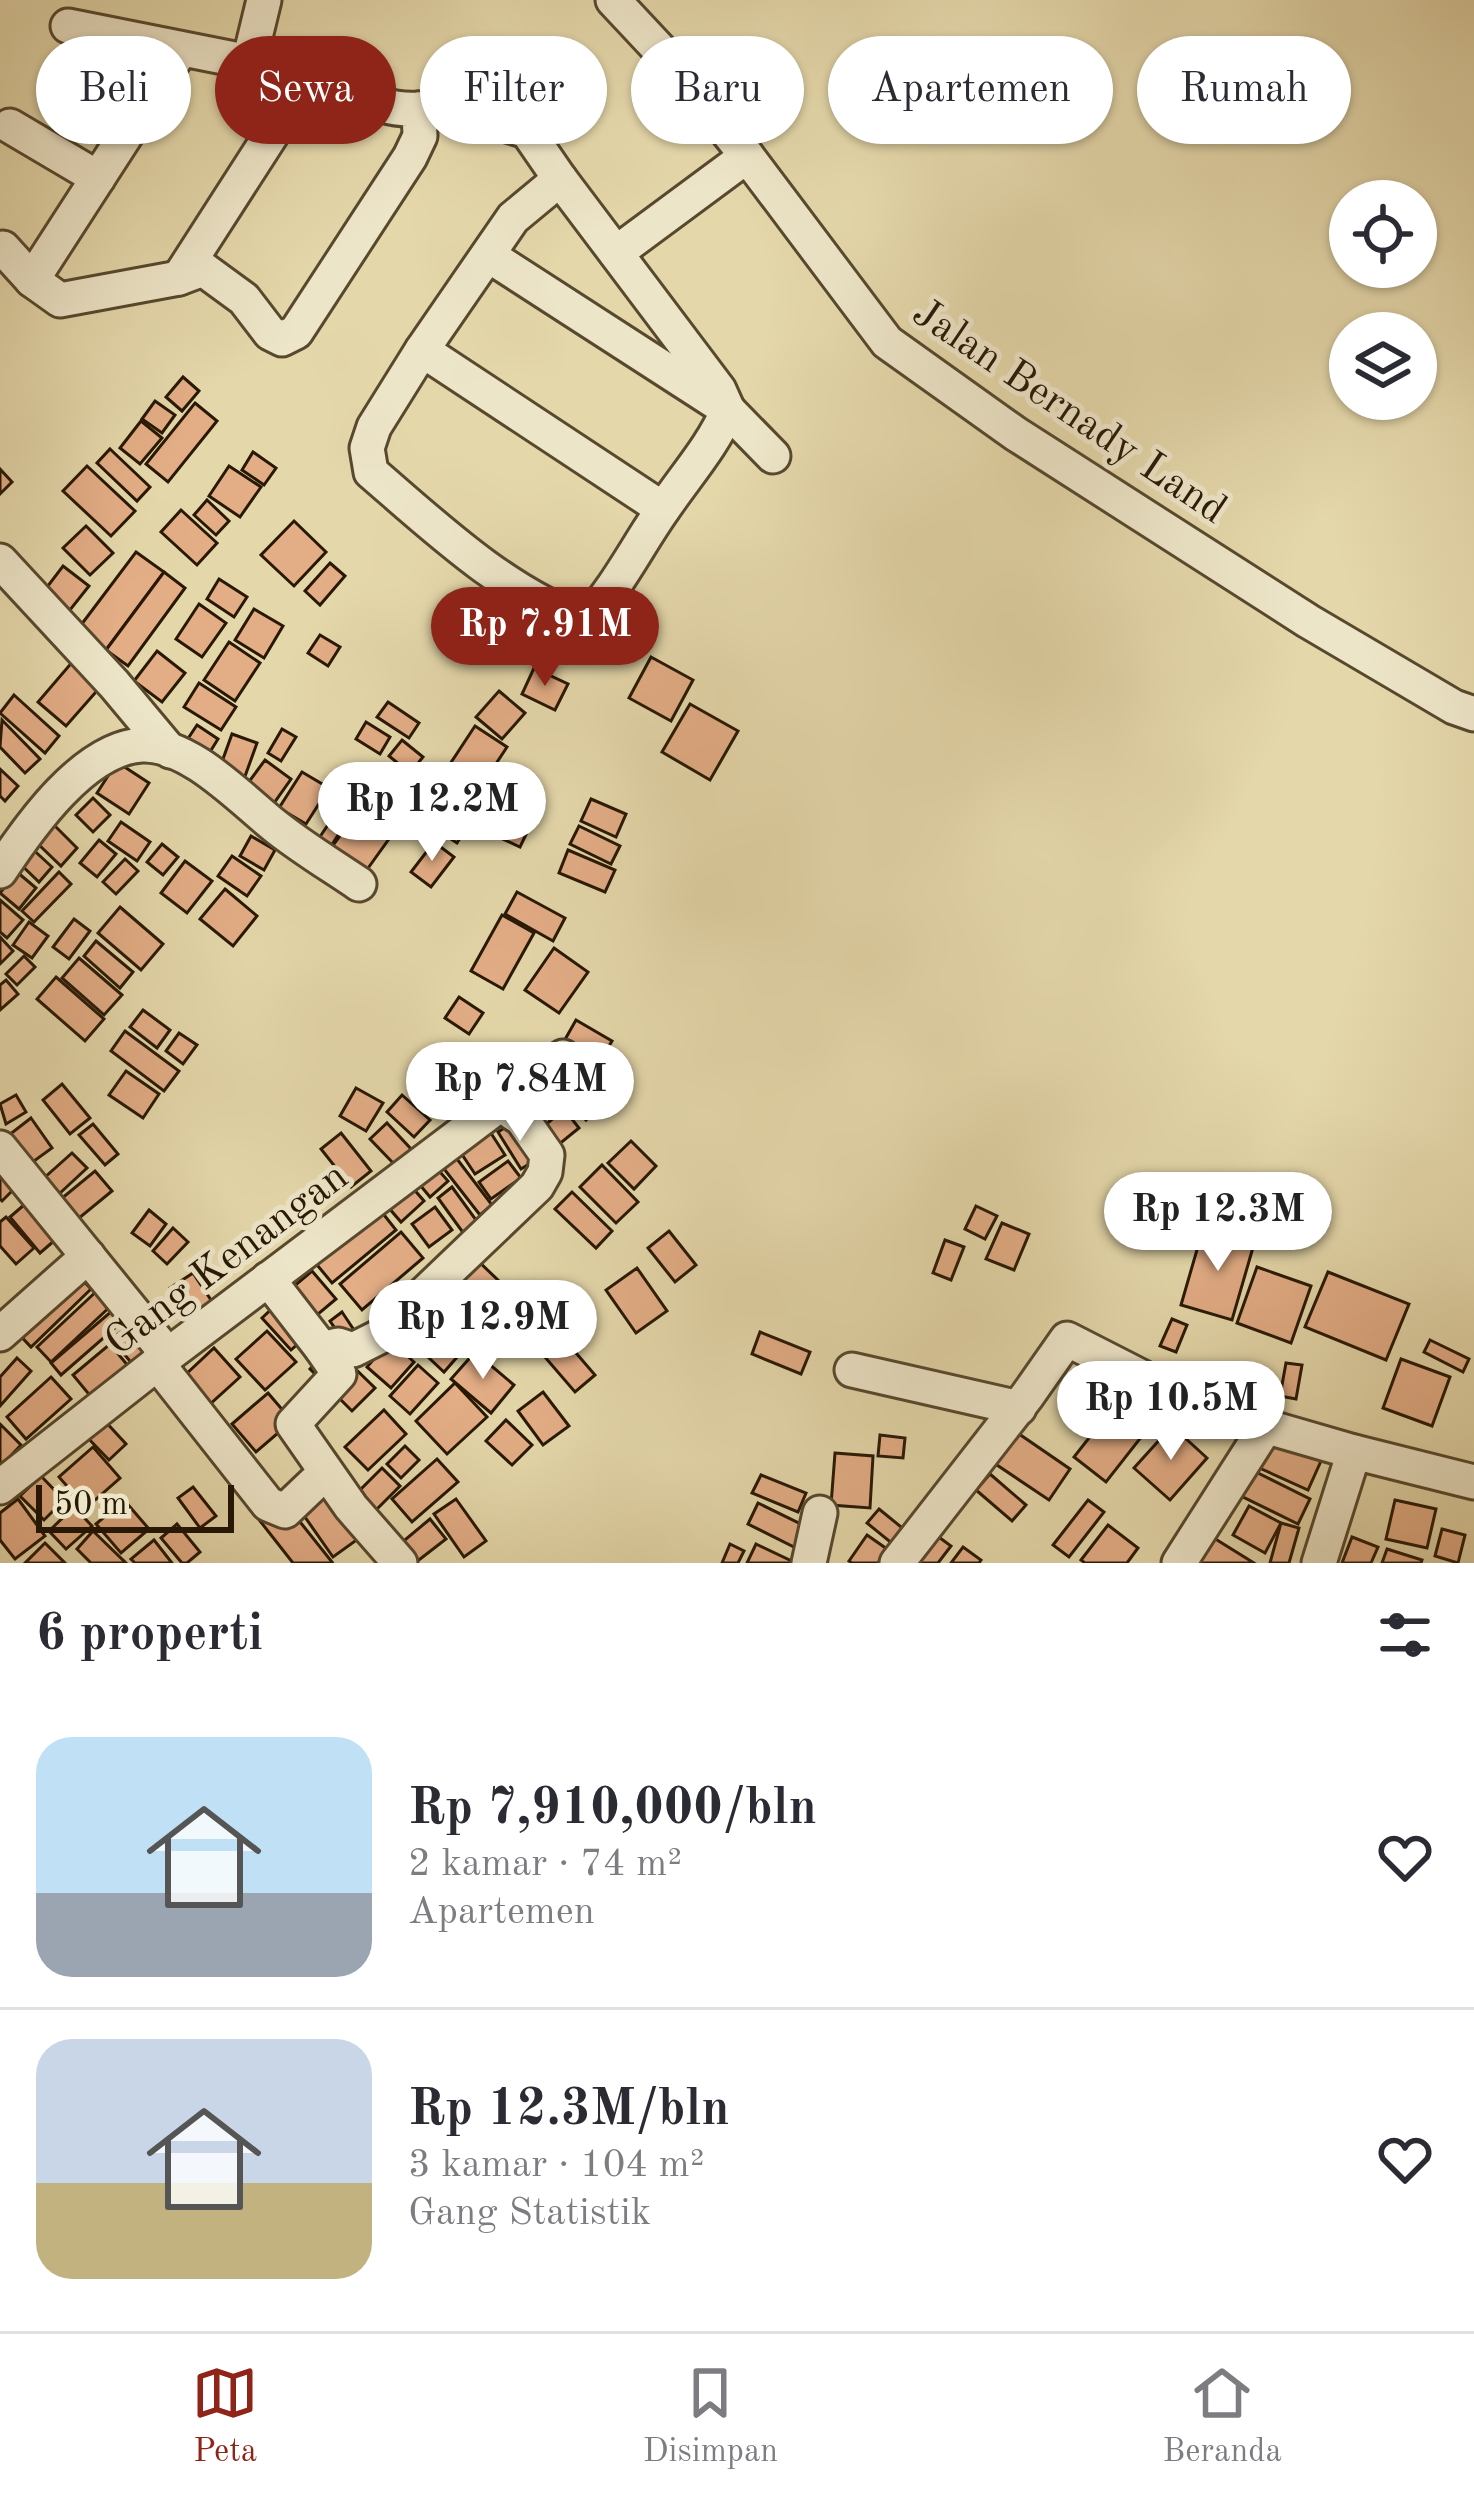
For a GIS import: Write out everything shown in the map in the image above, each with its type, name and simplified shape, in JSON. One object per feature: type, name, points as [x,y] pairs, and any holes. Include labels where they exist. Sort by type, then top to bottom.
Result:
[{"type":"street","points":[[255,36],[264,0]]},
{"type":"street","name":"Jalan Bernady Land","points":[[613,0],[672,63],[747,156],[886,342],[1308,621],[1467,718]]},
{"type":"street","points":[[68,26],[113,36]]},
{"type":"street","points":[[0,250],[60,300],[179,278],[203,269],[244,299],[270,333],[282,339],[296,332],[410,157],[420,136],[419,109]]},
{"type":"street","points":[[396,110],[460,111],[527,131],[719,390],[728,410],[716,439],[585,622],[556,612],[458,545],[371,472],[367,448],[374,427],[422,350],[488,254],[514,218],[560,179]]},
{"type":"street","points":[[10,126],[98,178]]},
{"type":"street","points":[[32,280],[120,144]]},
{"type":"street","points":[[179,278],[265,144]]},
{"type":"street","points":[[616,253],[747,156]]},
{"type":"street","points":[[488,254],[728,410],[773,457]]},
{"type":"street","points":[[422,350],[662,509]]},
{"type":"street","points":[[0,561],[170,751]]},
{"type":"street","points":[[0,871],[31,824],[62,791],[110,754],[143,745],[170,751],[230,787],[277,828],[359,884]]},
{"type":"street","name":"Gang Kenangan","points":[[0,1487],[563,1057],[513,1113],[547,1155],[537,1186],[380,1337],[352,1350],[338,1345],[322,1349]]},
{"type":"street","points":[[0,1148],[88,1256],[268,1504],[285,1511],[326,1472]]},
{"type":"street","points":[[0,1334],[88,1256]]},
{"type":"street","points":[[268,1280],[339,1374],[293,1424],[400,1563]]},
{"type":"street","points":[[897,1563],[1067,1339],[1202,1408],[1474,1482]]},
{"type":"street","points":[[852,1370],[1018,1408]]},
{"type":"street","points":[[1179,1563],[1267,1425]]},
{"type":"street","points":[[1319,1563],[1354,1452]]},
{"type":"street","points":[[809,1563],[820,1513]]},
{"type":"building","points":[[183,377],[199,391],[182,411],[166,397]]},
{"type":"building","points":[[155,401],[175,415],[162,433],[142,419]]},
{"type":"building","points":[[195,403],[217,421],[168,482],[146,464]]},
{"type":"building","points":[[141,421],[162,438],[140,464],[120,448]]},
{"type":"building","points":[[110,449],[150,487],[137,501],[97,463]]},
{"type":"building","points":[[253,452],[276,468],[264,485],[242,470]]},
{"type":"building","points":[[87,466],[135,511],[111,536],[63,491]]},
{"type":"building","points":[[229,466],[261,487],[240,517],[209,496]]},
{"type":"building","points":[[0,469],[12,482],[0,494]]},
{"type":"building","points":[[207,500],[229,521],[216,535],[194,515]]},
{"type":"building","points":[[181,510],[217,543],[197,565],[161,532]]},
{"type":"building","points":[[294,521],[326,552],[294,586],[261,555]]},
{"type":"building","points":[[86,526],[113,553],[90,575],[63,548]]},
{"type":"building","points":[[136,552],[164,572],[106,650],[78,629]]},
{"type":"building","points":[[330,563],[345,576],[320,605],[305,591]]},
{"type":"building","points":[[63,566],[89,586],[66,615],[41,595]]},
{"type":"building","points":[[164,572],[185,588],[128,666],[106,650]]},
{"type":"building","points":[[219,579],[247,597],[234,617],[207,599]]},
{"type":"building","points":[[199,604],[226,623],[202,657],[176,639]]},
{"type":"building","points":[[254,609],[283,626],[264,658],[235,640]]},
{"type":"building","points":[[320,635],[340,647],[328,666],[308,653]]},
{"type":"building","points":[[229,642],[260,663],[235,701],[204,680]]},
{"type":"building","points":[[157,651],[185,673],[162,702],[134,681]]},
{"type":"building","points":[[651,657],[693,680],[671,721],[629,698]]},
{"type":"building","points":[[74,660],[103,684],[66,726],[38,702]]},
{"type":"building","points":[[534,668],[568,684],[555,710],[522,694]]},
{"type":"building","points":[[199,683],[236,707],[221,730],[184,707]]},
{"type":"building","points":[[499,691],[525,713],[502,739],[476,717]]},
{"type":"building","points":[[14,695],[59,736],[45,753],[0,713]]},
{"type":"building","points":[[388,702],[419,723],[409,738],[377,717]]},
{"type":"building","points":[[690,704],[738,731],[710,780],[662,752]]},
{"type":"building","points":[[2,720],[40,759],[25,773],[0,747]]},
{"type":"building","points":[[366,722],[390,737],[380,754],[356,739]]},
{"type":"building","points":[[197,725],[218,739],[205,760],[183,746]]},
{"type":"building","points":[[475,726],[507,747],[482,785],[450,764]]},
{"type":"building","points":[[282,729],[296,737],[281,761],[268,753]]},
{"type":"building","points":[[232,734],[257,743],[244,779],[219,770]]},
{"type":"building","points":[[402,740],[423,757],[410,773],[389,756]]},
{"type":"building","points":[[265,760],[291,779],[274,803],[248,783]]},
{"type":"building","points":[[117,762],[149,783],[129,814],[97,793]]},
{"type":"building","points":[[376,765],[403,784],[392,799],[366,780]]},
{"type":"building","points":[[0,769],[18,786],[5,801],[0,796]]},
{"type":"building","points":[[302,772],[329,788],[306,824],[279,808]]},
{"type":"building","points":[[435,796],[472,819],[457,843],[420,819]]},
{"type":"building","points":[[93,798],[110,815],[93,832],[76,815]]},
{"type":"building","points":[[591,799],[626,814],[616,837],[581,821]]},
{"type":"building","points":[[490,805],[531,824],[520,847],[479,828]]},
{"type":"building","points":[[357,812],[391,836],[366,871],[332,847]]},
{"type":"building","points":[[334,816],[346,823],[325,855],[313,847]]},
{"type":"building","points":[[121,822],[150,842],[137,861],[108,841]]},
{"type":"building","points":[[54,825],[77,848],[61,866],[37,843]]},
{"type":"building","points":[[579,826],[620,846],[611,864],[570,844]]},
{"type":"building","points":[[251,836],[275,850],[264,870],[240,856]]},
{"type":"building","points":[[99,840],[116,854],[97,877],[80,863]]},
{"type":"building","points":[[434,842],[454,857],[431,887],[411,872]]},
{"type":"building","points":[[27,844],[52,867],[39,882],[14,858]]},
{"type":"building","points":[[162,844],[178,857],[163,875],[147,862]]},
{"type":"building","points":[[568,850],[615,870],[605,892],[559,873]]},
{"type":"building","points":[[232,856],[261,876],[247,896],[218,876]]},
{"type":"building","points":[[125,859],[138,871],[116,894],[103,882]]},
{"type":"building","points":[[185,861],[212,881],[187,913],[161,893]]},
{"type":"building","points":[[17,872],[36,888],[19,909],[0,893]]},
{"type":"building","points":[[59,872],[71,884],[34,922],[22,911]]},
{"type":"building","points":[[225,889],[257,916],[233,946],[200,919]]},
{"type":"building","points":[[517,892],[565,918],[553,941],[505,914]]},
{"type":"building","points":[[0,900],[23,920],[7,938],[0,932]]},
{"type":"building","points":[[120,907],[163,944],[141,970],[98,933]]},
{"type":"building","points":[[502,915],[534,933],[503,989],[471,971]]},
{"type":"building","points":[[74,919],[90,931],[69,959],[53,947]]},
{"type":"building","points":[[29,922],[48,936],[32,958],[13,945]]},
{"type":"building","points":[[0,937],[13,951],[0,964]]},
{"type":"building","points":[[96,941],[133,972],[120,988],[84,956]]},
{"type":"building","points":[[554,948],[588,972],[559,1013],[525,990]]},
{"type":"building","points":[[24,956],[35,967],[17,985],[6,974]]},
{"type":"building","points":[[79,958],[122,995],[104,1015],[62,978]]},
{"type":"building","points":[[56,977],[104,1019],[85,1041],[37,999]]},
{"type":"building","points":[[6,980],[18,994],[0,1010],[0,985]]},
{"type":"building","points":[[459,997],[483,1013],[469,1034],[445,1018]]},
{"type":"building","points":[[143,1010],[170,1030],[157,1048],[130,1027]]},
{"type":"building","points":[[576,1020],[612,1041],[598,1064],[563,1043]]},
{"type":"building","points":[[125,1031],[179,1071],[164,1091],[111,1051]]},
{"type":"building","points":[[179,1033],[197,1045],[183,1064],[166,1051]]},
{"type":"building","points":[[572,1062],[607,1099],[586,1120],[551,1083]]},
{"type":"building","points":[[126,1071],[159,1094],[143,1118],[109,1095]]},
{"type":"building","points":[[540,1080],[559,1105],[533,1125]]},
{"type":"building","points":[[62,1084],[90,1118],[70,1134],[43,1100]]},
{"type":"building","points":[[356,1088],[383,1103],[366,1131],[340,1116]]},
{"type":"building","points":[[16,1095],[26,1112],[6,1124],[0,1104]]},
{"type":"building","points":[[402,1095],[430,1120],[414,1137],[387,1112]]},
{"type":"building","points":[[564,1109],[579,1128],[552,1150],[537,1132]]},
{"type":"building","points":[[31,1118],[52,1148],[30,1164],[9,1135]]},
{"type":"building","points":[[519,1119],[542,1156],[521,1169],[498,1132]]},
{"type":"building","points":[[387,1123],[411,1149],[394,1164],[370,1139]]},
{"type":"building","points":[[93,1124],[118,1154],[105,1165],[79,1135]]},
{"type":"building","points":[[487,1127],[505,1155],[475,1174],[457,1147]]},
{"type":"building","points":[[341,1133],[371,1171],[351,1187],[321,1149]]},
{"type":"building","points":[[631,1141],[656,1166],[634,1189],[608,1163]]},
{"type":"building","points":[[72,1153],[87,1168],[59,1194],[44,1178]]},
{"type":"building","points":[[454,1155],[492,1205],[480,1215],[441,1165]]},
{"type":"building","points":[[508,1161],[521,1178],[491,1199],[479,1182]]},
{"type":"building","points":[[433,1164],[448,1181],[430,1197],[415,1179]]},
{"type":"building","points":[[602,1165],[638,1202],[616,1223],[580,1187]]},
{"type":"building","points":[[0,1167],[18,1185],[2,1201],[0,1199]]},
{"type":"building","points":[[95,1171],[112,1191],[78,1219],[61,1199]]},
{"type":"building","points":[[411,1186],[424,1201],[401,1222],[388,1207]]},
{"type":"building","points":[[452,1187],[479,1224],[464,1234],[438,1198]]},
{"type":"building","points":[[572,1192],[612,1231],[596,1248],[555,1209]]},
{"type":"building","points":[[32,1198],[62,1234],[40,1253],[10,1217]]},
{"type":"building","points":[[377,1206],[396,1230],[332,1283],[313,1260]]},
{"type":"building","points":[[976,1206],[997,1216],[985,1239],[965,1229]]},
{"type":"building","points":[[435,1207],[452,1230],[429,1247],[412,1224]]},
{"type":"building","points":[[149,1210],[166,1224],[150,1246],[132,1233]]},
{"type":"building","points":[[6,1217],[34,1248],[16,1264],[0,1246],[0,1222]]},
{"type":"building","points":[[1002,1223],[1029,1234],[1014,1270],[986,1259]]},
{"type":"building","points":[[173,1228],[188,1242],[167,1264],[153,1251]]},
{"type":"building","points":[[1203,1229],[1254,1244],[1232,1320],[1181,1305]]},
{"type":"building","points":[[669,1231],[696,1265],[675,1282],[648,1248]]},
{"type":"building","points":[[401,1232],[423,1258],[362,1310],[340,1284]]},
{"type":"building","points":[[945,1240],[964,1247],[951,1280],[933,1273]]},
{"type":"building","points":[[473,1256],[501,1283],[481,1303],[453,1276]]},
{"type":"building","points":[[1257,1267],[1311,1286],[1291,1343],[1237,1323]]},
{"type":"building","points":[[637,1268],[667,1311],[636,1333],[606,1290]]},
{"type":"building","points":[[73,1270],[91,1289],[31,1347],[12,1327]]},
{"type":"building","points":[[312,1271],[336,1299],[317,1315],[293,1287]]},
{"type":"building","points":[[1328,1272],[1409,1304],[1386,1360],[1305,1327]]},
{"type":"building","points":[[193,1273],[215,1306],[192,1321],[170,1288]]},
{"type":"building","points":[[453,1283],[473,1301],[440,1336],[420,1318]]},
{"type":"building","points":[[503,1285],[516,1297],[496,1317],[484,1305]]},
{"type":"building","points":[[101,1287],[115,1302],[51,1362],[37,1347]]},
{"type":"building","points":[[280,1301],[309,1334],[291,1350],[262,1318]]},
{"type":"building","points":[[113,1310],[123,1321],[61,1375],[51,1363]]},
{"type":"building","points":[[471,1310],[487,1323],[444,1372],[429,1358]]},
{"type":"building","points":[[342,1312],[358,1336],[346,1344],[330,1321]]},
{"type":"building","points":[[505,1312],[521,1325],[494,1359],[477,1345]]},
{"type":"building","points":[[407,1318],[430,1340],[417,1355],[394,1332]]},
{"type":"building","points":[[1172,1319],[1187,1325],[1176,1352],[1160,1346]]},
{"type":"building","points":[[128,1326],[149,1352],[133,1365],[112,1339]]},
{"type":"building","points":[[267,1331],[296,1362],[265,1390],[236,1359]]},
{"type":"building","points":[[760,1332],[810,1352],[801,1374],[752,1354]]},
{"type":"building","points":[[564,1339],[595,1375],[575,1392],[544,1356]]},
{"type":"building","points":[[390,1340],[414,1362],[391,1388],[367,1367]]},
{"type":"building","points":[[1430,1340],[1469,1359],[1463,1372],[1424,1352]]},
{"type":"building","points":[[110,1344],[129,1367],[92,1398],[73,1375]]},
{"type":"building","points":[[332,1346],[375,1388],[352,1411],[310,1369]]},
{"type":"building","points":[[214,1348],[240,1377],[209,1405],[184,1376]]},
{"type":"building","points":[[475,1352],[514,1385],[491,1413],[451,1379]]},
{"type":"building","points":[[17,1358],[31,1371],[0,1406],[0,1377]]},
{"type":"building","points":[[1401,1359],[1450,1377],[1432,1426],[1383,1408]]},
{"type":"building","points":[[1286,1363],[1302,1365],[1296,1399],[1280,1396]]},
{"type":"building","points":[[418,1365],[438,1383],[410,1414],[390,1396]]},
{"type":"building","points":[[51,1377],[71,1399],[26,1439],[7,1417]]},
{"type":"building","points":[[455,1383],[487,1417],[447,1454],[416,1421]]},
{"type":"building","points":[[1132,1383],[1164,1408],[1106,1482],[1074,1457]]},
{"type":"building","points":[[543,1392],[569,1426],[543,1445],[518,1411]]},
{"type":"building","points":[[268,1393],[292,1421],[256,1452],[232,1424]]},
{"type":"building","points":[[384,1410],[406,1434],[368,1470],[345,1447]]},
{"type":"building","points":[[103,1419],[126,1444],[109,1460],[86,1436]]},
{"type":"building","points":[[506,1420],[532,1445],[512,1465],[486,1441]]},
{"type":"building","points":[[0,1424],[21,1445],[0,1467]]},
{"type":"building","points":[[1172,1426],[1207,1458],[1170,1500],[1134,1468]]},
{"type":"building","points":[[1009,1427],[1070,1469],[1049,1500],[988,1459]]},
{"type":"building","points":[[1271,1428],[1325,1452],[1308,1490],[1255,1466]]},
{"type":"building","points":[[880,1435],[905,1438],[903,1458],[878,1456]]},
{"type":"building","points":[[405,1446],[419,1460],[401,1478],[387,1464]]},
{"type":"building","points":[[93,1447],[120,1478],[86,1508],[59,1477]]},
{"type":"building","points":[[835,1453],[873,1456],[870,1508],[831,1505]]},
{"type":"building","points":[[437,1459],[458,1482],[412,1522],[392,1499]]},
{"type":"building","points":[[382,1468],[400,1486],[370,1516],[352,1498]]},
{"type":"building","points":[[1252,1470],[1310,1499],[1298,1524],[1239,1495]]},
{"type":"building","points":[[990,1474],[1026,1505],[1012,1521],[976,1490]]},
{"type":"building","points":[[761,1475],[806,1493],[798,1512],[752,1493]]},
{"type":"building","points":[[41,1476],[64,1500],[44,1520],[20,1496]]},
{"type":"building","points":[[318,1483],[358,1539],[333,1557],[293,1500]]},
{"type":"building","points":[[193,1487],[216,1516],[200,1528],[178,1498]]},
{"type":"building","points":[[277,1493],[332,1562],[293,1563],[253,1512]]},
{"type":"building","points":[[18,1499],[45,1536],[15,1559],[0,1540],[0,1513]]},
{"type":"building","points":[[456,1499],[486,1541],[464,1557],[434,1514]]},
{"type":"building","points":[[124,1500],[149,1529],[121,1553],[96,1524]]},
{"type":"building","points":[[1088,1500],[1104,1512],[1069,1557],[1053,1545]]},
{"type":"building","points":[[1395,1500],[1436,1509],[1427,1548],[1386,1539]]},
{"type":"building","points":[[758,1503],[807,1527],[796,1548],[748,1524]]},
{"type":"building","points":[[1249,1506],[1281,1523],[1265,1553],[1233,1535]]},
{"type":"building","points":[[74,1507],[92,1526],[66,1549],[49,1531]]},
{"type":"building","points":[[879,1509],[906,1531],[894,1545],[867,1523]]},
{"type":"building","points":[[430,1519],[446,1539],[415,1563],[400,1544]]},
{"type":"building","points":[[1281,1523],[1299,1528],[1289,1563],[1270,1563]]},
{"type":"building","points":[[177,1524],[200,1552],[187,1563],[161,1538]]},
{"type":"building","points":[[1108,1525],[1138,1548],[1127,1563],[1085,1563],[1081,1560]]},
{"type":"building","points":[[1442,1529],[1465,1535],[1458,1563],[1435,1556]]},
{"type":"building","points":[[93,1531],[126,1563],[91,1563],[77,1549]]},
{"type":"building","points":[[932,1532],[951,1546],[938,1563],[922,1563],[913,1556]]},
{"type":"building","points":[[867,1535],[887,1549],[878,1563],[852,1563],[849,1561]]},
{"type":"building","points":[[1209,1535],[1254,1563],[1194,1563]]},
{"type":"building","points":[[1352,1537],[1378,1547],[1371,1563],[1342,1563]]},
{"type":"building","points":[[154,1540],[172,1563],[131,1559]]},
{"type":"building","points":[[45,1543],[65,1563],[25,1563]]},
{"type":"building","points":[[730,1544],[744,1551],[738,1563],[722,1563]]},
{"type":"building","points":[[756,1544],[796,1563],[747,1563]]},
{"type":"building","points":[[963,1547],[981,1560],[979,1563],[951,1563]]},
{"type":"building","points":[[1387,1549],[1422,1560],[1421,1563],[1382,1563]]}]
